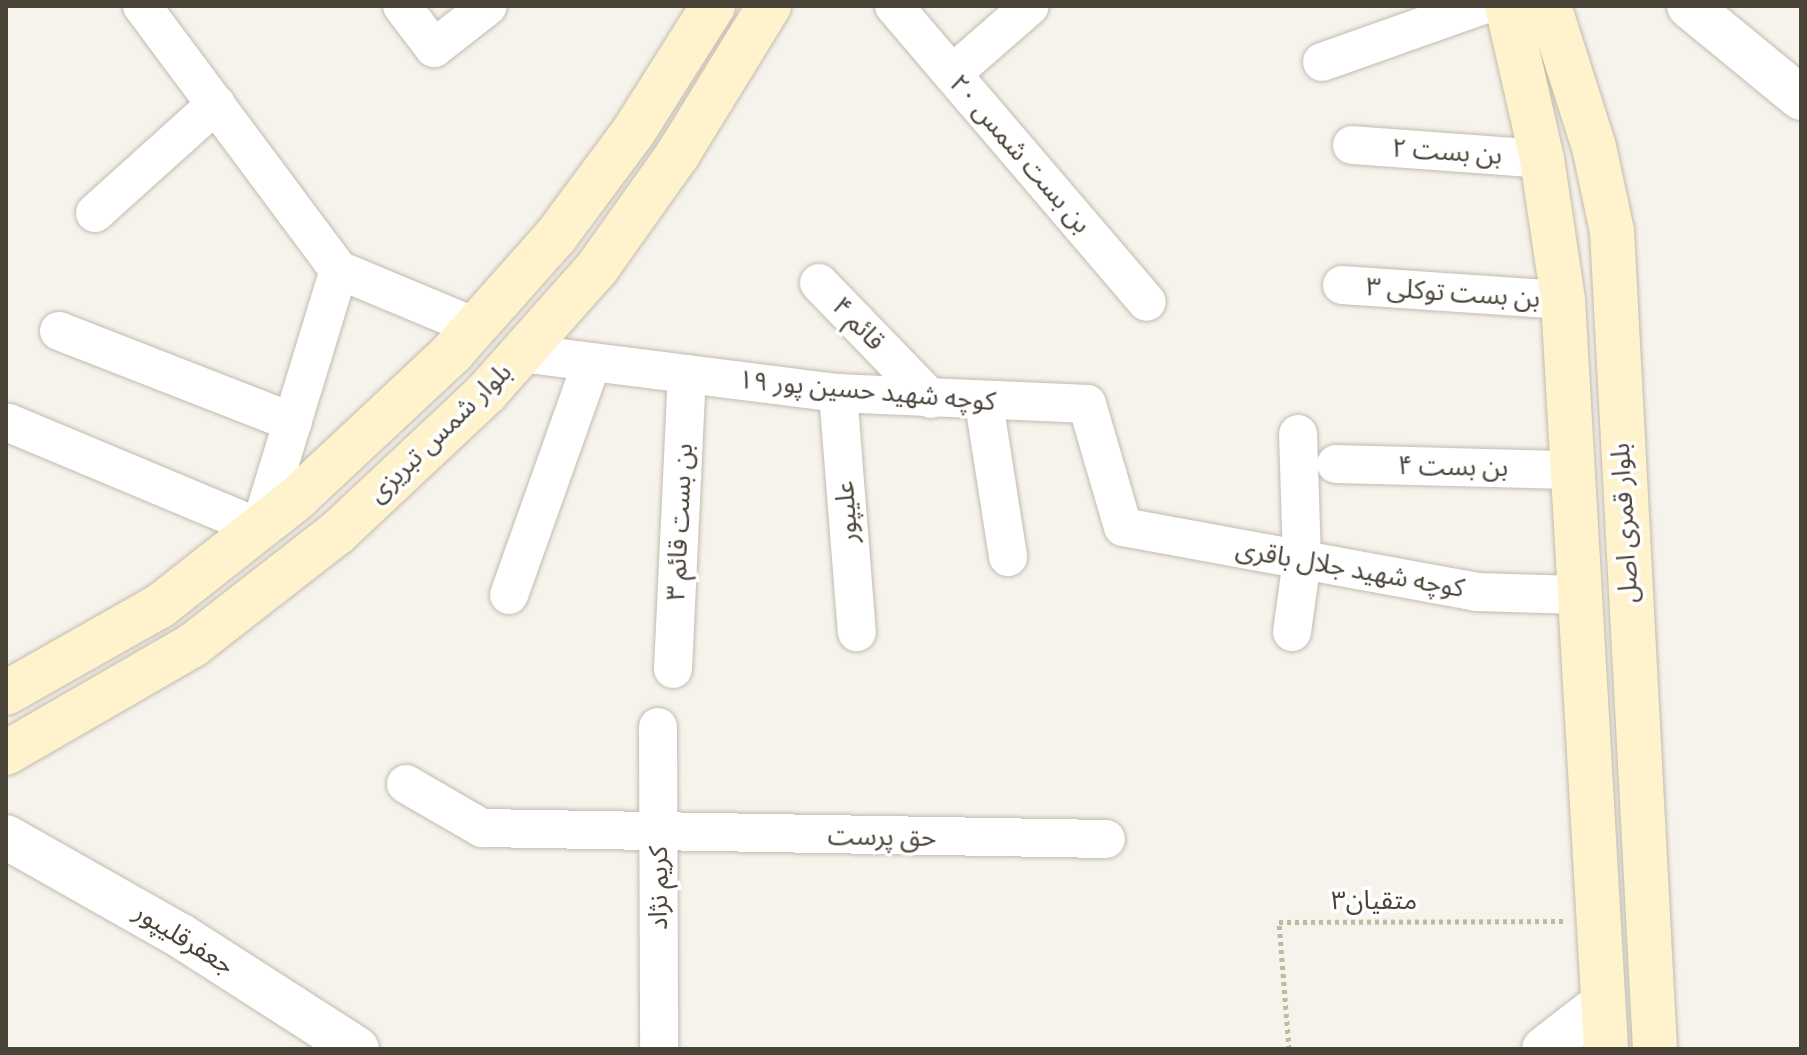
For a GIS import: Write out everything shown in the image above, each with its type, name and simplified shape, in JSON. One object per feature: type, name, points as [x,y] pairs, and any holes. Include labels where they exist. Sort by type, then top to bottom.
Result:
[{"type":"main road","name":"بلوار شمس تبریزی","points":[[6,693],[160,606],[260,528],[475,327],[556,236],[634,131],[713,6]]},
{"type":"main road","name":"بلوار شمس تبریزی","points":[[6,753],[205,636],[337,533],[487,392],[597,268],[678,154],[769,6]]},
{"type":"main road","name":"بلوار قمری اصل","points":[[1507,6],[1542,159],[1563,300],[1570,470],[1606,1049]]},
{"type":"main road","name":"بلوار قمری اصل","points":[[1549,6],[1594,147],[1612,231],[1655,1049]]},
{"type":"main road","points":[[1601,985],[1649,961]]},
{"type":"street","points":[[142,6],[339,270],[475,327]]},
{"type":"street","points":[[402,6],[434,48],[488,6]]},
{"type":"street","name":"بن بست شمس ۲۰","points":[[894,6],[1147,302]]},
{"type":"street","points":[[952,74],[1030,6]]},
{"type":"street","points":[[1322,62],[1480,6]]},
{"type":"street","points":[[1689,6],[1801,98]]},
{"type":"street","points":[[95,213],[216,104]]},
{"type":"street","name":"بن بست ۲","points":[[1352,145],[1542,159]]},
{"type":"street","points":[[9,423],[260,528],[339,270]]},
{"type":"street","name":"قائم ۴","points":[[819,283],[931,399]]},
{"type":"street","name":"بن بست توکلی ۳","points":[[1342,285],[1563,300]]},
{"type":"street","points":[[59,331],[293,422]]},
{"type":"street","name":"کوچه شهید حسین پور ۱۹","points":[[521,353],[838,393],[984,403],[1087,404],[1123,527]]},
{"type":"street","points":[[509,595],[592,362]]},
{"type":"street","name":"بن بست قائم ۳","points":[[673,669],[687,374]]},
{"type":"street","name":"علیپور","points":[[838,393],[857,632]]},
{"type":"street","points":[[984,403],[1008,557]]},
{"type":"street","points":[[1292,632],[1302,560],[1298,434]]},
{"type":"street","name":"بن بست ۴","points":[[1336,464],[1570,470]]},
{"type":"street","name":"کوچه شهید جلال باقری","points":[[1123,527],[1476,592],[1578,595]]},
{"type":"street","name":"کریم نژاد","points":[[658,727],[659,1049]]},
{"type":"street","name":"حق پرست","points":[[406,784],[482,828],[659,834],[1106,839]]},
{"type":"street","name":"جعفرقلیپور","points":[[6,837],[168,928],[357,1049]]},
{"type":"street","points":[[1544,1049],[1601,985]]},
{"type":"path","name":"متقیان۳","points":[[1289,1049],[1279,922],[1597,921]]}]
